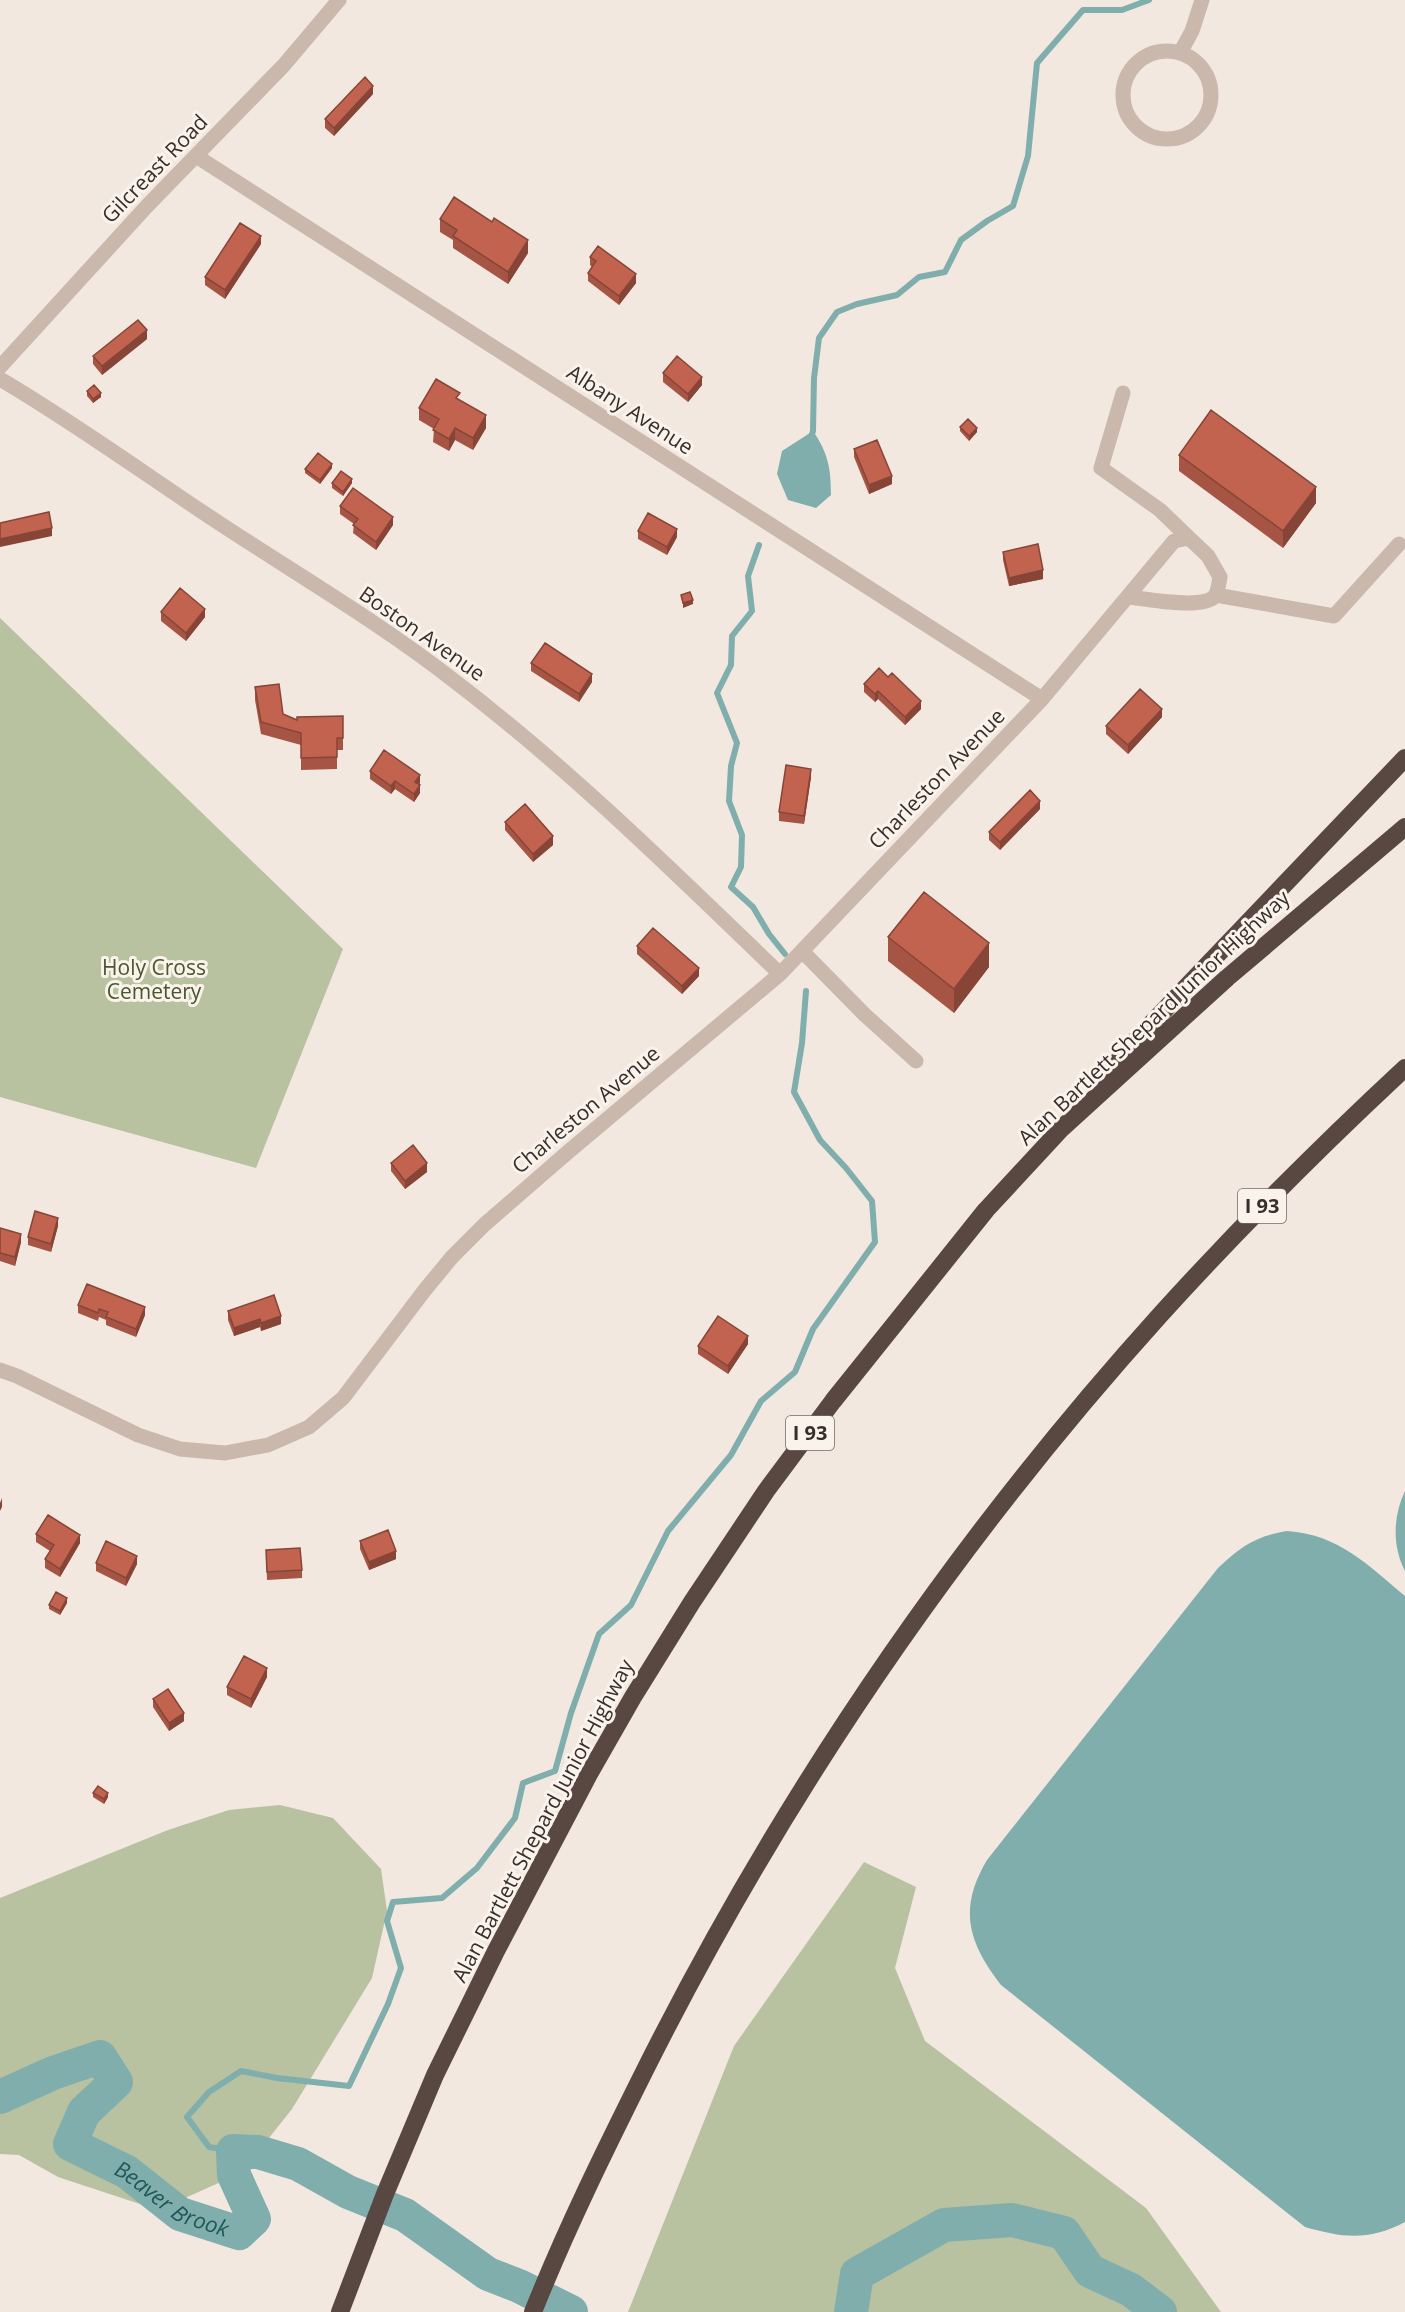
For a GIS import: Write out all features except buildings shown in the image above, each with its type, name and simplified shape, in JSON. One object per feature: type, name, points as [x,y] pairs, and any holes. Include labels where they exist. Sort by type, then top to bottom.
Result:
[{"type":"highway","points":[[1062,1128],[1131,1045],[1405,758]]},
{"type":"highway","name":"Alan Bartlett Shepard Junior Highway","points":[[340,2312],[393,2174],[435,2075],[496,1951],[589,1774],[633,1697],[692,1602],[766,1491],[833,1401],[986,1210],[1062,1128],[1227,978],[1405,827]]},
{"type":"highway","name":"I 93","points":[[533,2312],[620,2120],[710,1945],[824,1756],[902,1639],[1011,1492],[1127,1352],[1255,1213],[1405,1068]]},
{"type":"street","name":"Gilcreast Road","points":[[0,367],[117,238],[284,65],[339,0]]},
{"type":"street","points":[[1180,53],[1192,31],[1202,0]]},
{"type":"street","points":[[1166,51],[1180,53],[1193,60],[1203,70],[1209,83],[1211,97],[1208,111],[1195,128],[1176,138],[1162,139],[1148,135],[1136,126],[1125,107],[1124,86],[1134,66],[1152,53],[1166,51]]},
{"type":"street","name":"Albany Avenue","points":[[196,156],[1042,699]]},
{"type":"street","name":"Boston Avenue","points":[[0,379],[35,399],[142,473],[402,643],[456,682],[508,723],[642,842],[780,974]]},
{"type":"street","points":[[1123,393],[1101,468],[1160,510],[1208,556],[1220,577],[1216,595],[1206,602],[1129,597]]},
{"type":"street","name":"Charleston Avenue","points":[[0,1370],[17,1376],[138,1435],[180,1449],[225,1453],[268,1445],[309,1427],[343,1398],[424,1291],[453,1257],[484,1226],[568,1152],[780,974],[1042,699],[1174,541],[1189,538]]},
{"type":"street","points":[[1216,595],[1334,616],[1399,544]]},
{"type":"street","points":[[802,951],[865,1015],[916,1061]]},
{"type":"green space","name":"Holy Cross Cemetery","points":[[0,618],[343,949],[256,1168],[0,1097]]},
{"type":"green space","points":[[280,1805],[333,1818],[381,1869],[387,1911],[372,1978],[292,2109],[241,2173],[158,2210],[58,2177],[19,2155],[0,2154],[0,1898],[168,1830],[229,1810]]},
{"type":"green space","points":[[864,1862],[916,1887],[895,1968],[925,2041],[1146,2208],[1221,2312],[628,2312],[734,2046]]},
{"type":"water","points":[[813,431],[825,454],[831,485],[831,495],[816,508],[788,500],[777,474],[782,451]]},
{"type":"water","points":[[1405,1491],[1405,1571],[1396,1541],[1396,1521]]},
{"type":"water","points":[[1287,1531],[1305,1533],[1337,1545],[1365,1563],[1405,1596],[1405,2222],[1368,2235],[1332,2234],[1305,2227],[1001,1985],[981,1954],[971,1925],[972,1894],[987,1860],[1218,1568],[1250,1543]]},
{"type":"waterway","points":[[811,437],[819,338],[837,312],[857,304],[897,295],[919,277],[945,272],[961,240],[1013,206],[1028,156],[1037,63],[1083,10],[1122,10],[1149,0]]},
{"type":"waterway","points":[[759,545],[748,576],[752,611],[732,636],[731,665],[717,693],[737,743],[731,766],[729,801],[742,835],[741,867],[731,887],[753,907],[769,934],[785,954]]},
{"type":"waterway","points":[[233,2151],[209,2147],[187,2117],[209,2092],[241,2071],[277,2078],[349,2086],[388,2004],[401,1968],[387,1921],[393,1902],[442,1898],[477,1868],[515,1818],[523,1783],[555,1771],[571,1713],[599,1634],[631,1605],[668,1531],[731,1455],[761,1401],[795,1372],[813,1329],[875,1242],[872,1201],[820,1140],[794,1092],[802,1043],[806,991]]},
{"type":"waterway","name":"Beaver Brook","points":[[0,2097],[53,2073],[100,2057],[116,2082],[84,2112],[70,2144],[127,2172],[180,2214],[239,2233],[254,2219],[234,2175],[233,2151],[258,2152],[298,2164],[348,2192],[405,2215],[488,2274],[519,2286],[571,2312]]},
{"type":"waterway","name":"Beaver Brook","points":[[851,2312],[857,2274],[944,2225],[1012,2220],[1064,2233],[1090,2271],[1131,2290],[1160,2312]]}]
